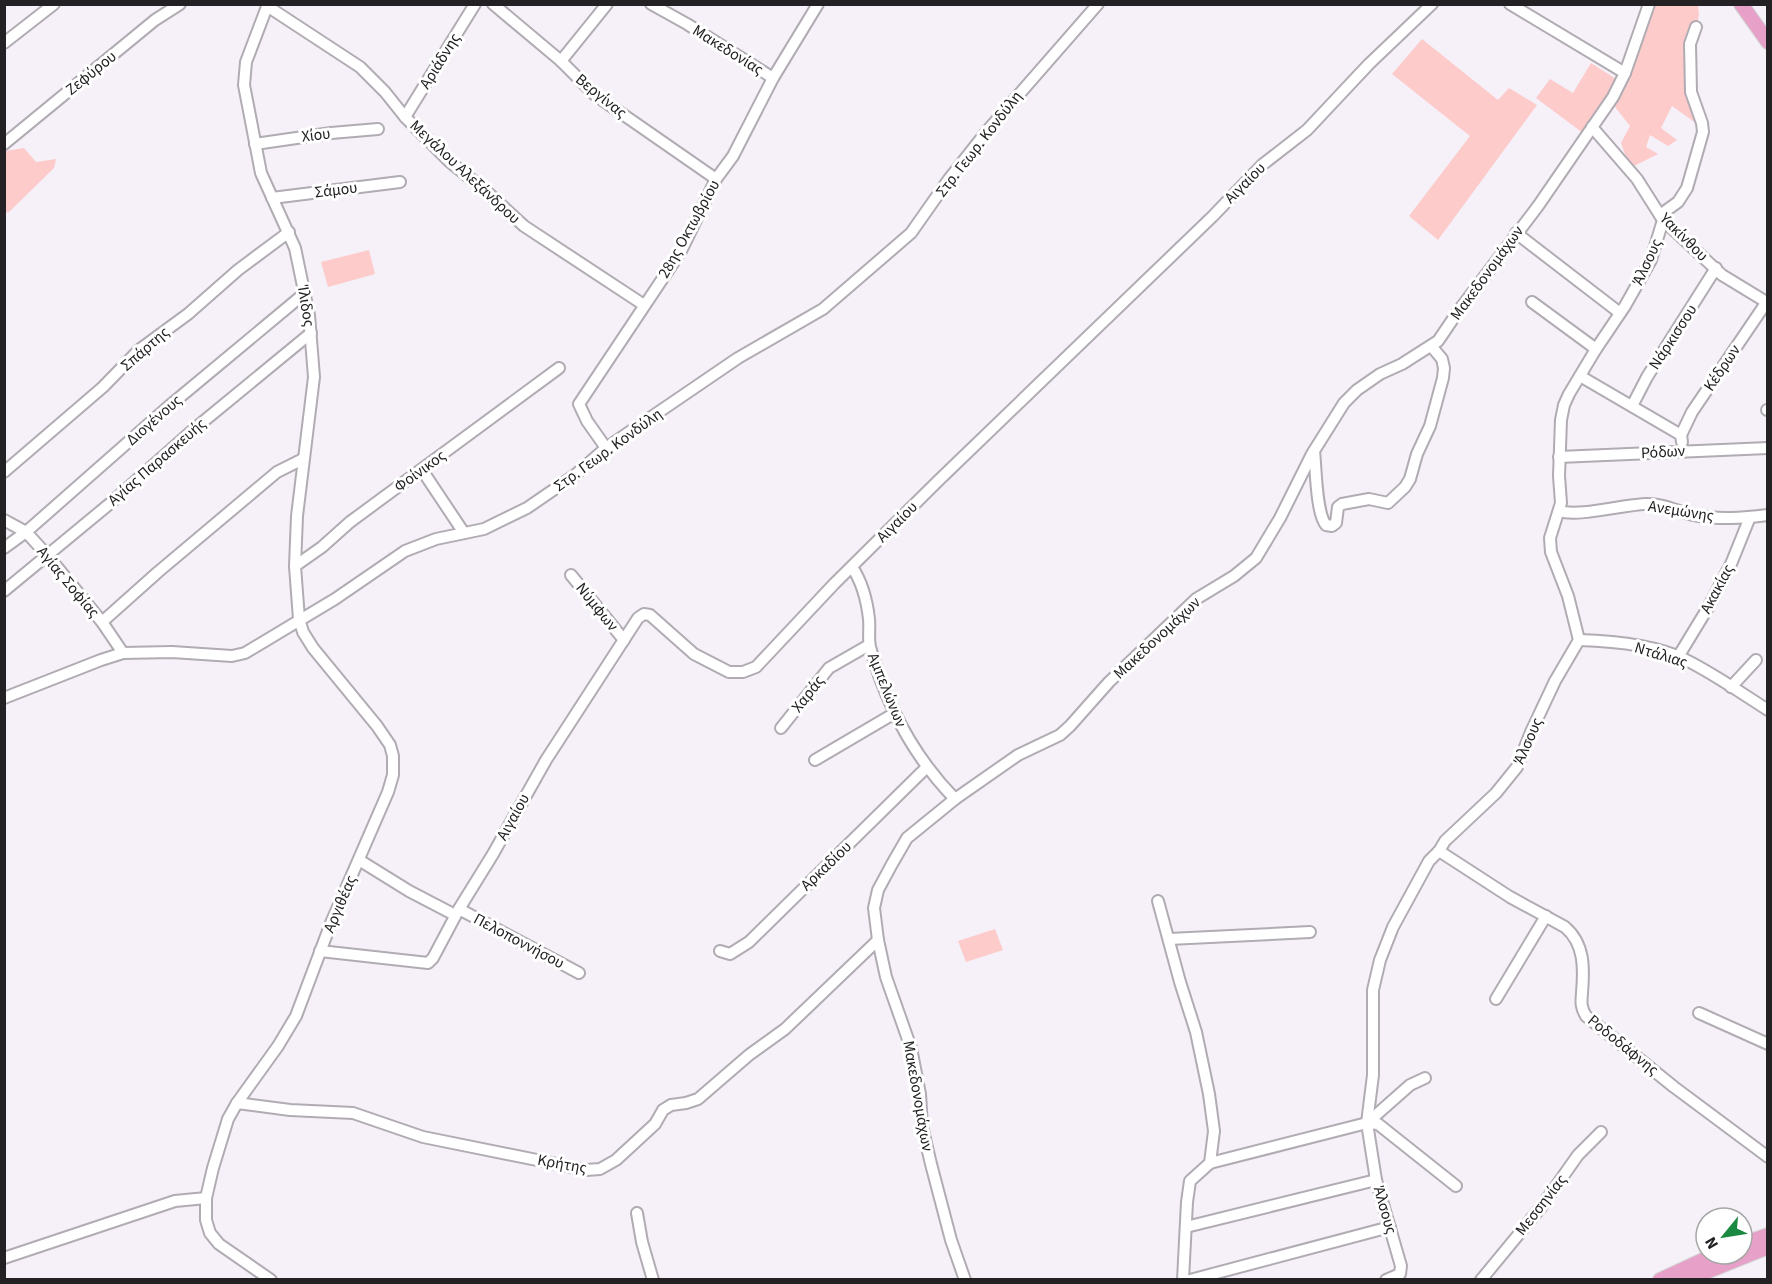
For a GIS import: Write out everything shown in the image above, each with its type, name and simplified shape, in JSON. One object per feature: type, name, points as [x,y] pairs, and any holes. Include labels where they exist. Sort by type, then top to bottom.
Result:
[{"type":"main road","points":[[1741,4],[1767,42]]},
{"type":"main road","points":[[1686,1280],[1767,1247]]},
{"type":"main road","points":[[1660,1280],[1694,1264]]},
{"type":"street","points":[[4,43],[54,4]]},
{"type":"street","name":"Ζεφύρου","points":[[4,144],[155,20],[180,4]]},
{"type":"street","name":"Αριάδνης","points":[[405,117],[475,4]]},
{"type":"street","name":"Βεργίνας","points":[[493,4],[603,101],[716,179]]},
{"type":"street","points":[[561,62],[607,4]]},
{"type":"street","name":"Μακεδονίας","points":[[651,4],[773,78]]},
{"type":"street","name":"28ης Οκτωβρίου","points":[[606,448],[587,421],[579,404],[681,251],[716,179],[733,156],[773,78],[819,4]]},
{"type":"street","name":"Στρ. Γεωρ. Κονδύλη","points":[[4,698],[123,653],[172,652],[232,656],[245,653],[335,599],[405,551],[436,539],[484,529],[527,508],[574,476],[606,448],[738,358],[823,309],[900,243],[919,224],[949,179],[987,131],[1098,4]]},
{"type":"street","name":"Αιγαίου","points":[[320,951],[428,963],[433,958],[457,912],[546,760],[638,618],[650,615],[694,654],[729,672],[743,672],[756,667],[834,584],[947,472],[1262,165],[1307,130],[1432,4]]},
{"type":"street","points":[[1510,4],[1625,73]]},
{"type":"street","name":"Μακεδονομάχων","points":[[965,1280],[951,1240],[922,1126],[920,1094],[911,1047],[886,977],[878,940],[874,908],[878,890],[891,864],[907,838],[955,799],[1018,755],[1060,735],[1109,682],[1196,599],[1249,566],[1280,518],[1314,451],[1344,403],[1357,390],[1380,374],[1432,347],[1438,341],[1538,206],[1613,97],[1625,73],[1649,4]]},
{"type":"street","name":"Μεγάλου Αλεξάνδρου","points":[[267,5],[360,67],[450,162],[524,226],[644,305]]},
{"type":"street","name":"Ίλιδος","points":[[267,5],[246,62],[244,85],[261,172],[289,232],[305,293],[314,377],[297,516],[295,566],[299,619]]},
{"type":"street","points":[[1662,218],[1678,202],[1687,188],[1703,132],[1691,92],[1690,44],[1696,27]]},
{"type":"street","name":"Υακίνθου","points":[[1592,127],[1637,179],[1662,218],[1735,285],[1767,303]]},
{"type":"street","name":"Χίου","points":[[255,144],[378,129]]},
{"type":"street","name":"Σάμου","points":[[272,198],[399,182]]},
{"type":"street","name":"Άλσους","points":[[1386,1280],[1400,1274],[1401,1266],[1376,1180],[1367,1123],[1373,1075],[1373,990],[1380,960],[1393,927],[1429,861],[1445,841],[1496,793],[1517,768],[1555,681],[1579,640],[1569,596],[1551,552],[1550,538],[1561,503],[1559,457],[1561,420],[1564,405],[1580,376],[1651,260],[1658,245],[1662,218]]},
{"type":"street","name":"Σπάρτης","points":[[4,472],[103,387],[140,350],[188,314],[238,270],[289,232]]},
{"type":"street","points":[[1516,233],[1620,313]]},
{"type":"street","name":"Νάρκισσου","points":[[1632,406],[1647,377],[1716,268]]},
{"type":"street","name":"Διογένους","points":[[4,548],[26,532],[168,407],[305,293]]},
{"type":"street","points":[[1532,302],[1596,349]]},
{"type":"street","name":"Κέδρων","points":[[1681,435],[1692,412],[1767,303]]},
{"type":"street","name":"Αγίας Παρασκευής","points":[[4,591],[311,333]]},
{"type":"street","points":[[1314,451],[1321,511],[1326,525],[1332,526],[1336,523],[1338,507],[1342,504],[1367,499],[1387,503],[1391,501],[1410,479],[1417,454],[1430,426],[1443,378],[1442,359],[1432,347]]},
{"type":"street","name":"Φοίνικος","points":[[295,566],[322,547],[350,522],[559,368]]},
{"type":"street","points":[[1580,376],[1681,435],[1681,451]]},
{"type":"street","name":"Ρόδων","points":[[1559,457],[1767,448]]},
{"type":"street","points":[[102,622],[269,478],[303,459]]},
{"type":"street","points":[[422,470],[464,533]]},
{"type":"street","name":"Ανεμώνης","points":[[1559,511],[1578,513],[1647,504],[1665,506],[1708,518],[1767,515]]},
{"type":"street","name":"Ακακίας","points":[[1678,657],[1731,564],[1750,517]]},
{"type":"street","name":"Αγίας Σοφίας","points":[[4,520],[26,532],[48,556],[102,622],[123,653]]},
{"type":"street","name":"Αμπελώνων","points":[[852,567],[861,580],[869,619],[869,645],[902,729],[927,767],[955,799]]},
{"type":"street","name":"Νύμφων","points":[[571,575],[624,640]]},
{"type":"street","name":"Αργιθέας","points":[[271,1280],[219,1244],[210,1233],[206,1220],[206,1198],[222,1133],[237,1103],[278,1046],[296,1016],[320,951],[388,792],[393,775],[393,756],[386,737],[313,648],[303,632],[299,619]]},
{"type":"street","name":"Ντάλιας","points":[[1579,640],[1647,648],[1678,657],[1767,710]]},
{"type":"street","name":"Χαράς","points":[[781,728],[829,668],[869,645]]},
{"type":"street","points":[[1731,687],[1756,660]]},
{"type":"street","points":[[815,760],[895,713]]},
{"type":"street","name":"Αρκαδίου","points":[[720,951],[730,954],[749,942],[927,767]]},
{"type":"street","name":"Ροδοδάφνης","points":[[1439,851],[1510,897],[1565,927],[1576,937],[1582,956],[1581,1004],[1586,1016],[1674,1088],[1767,1157]]},
{"type":"street","name":"Πελοποννήσου","points":[[359,860],[409,891],[457,912],[579,973]]},
{"type":"street","points":[[1158,901],[1196,1032],[1209,1094],[1214,1131],[1210,1163]]},
{"type":"street","points":[[1496,999],[1546,916]]},
{"type":"street","points":[[1169,939],[1310,932]]},
{"type":"street","name":"Κρήτης","points":[[237,1103],[290,1110],[353,1113],[423,1137],[586,1170],[600,1169],[616,1161],[655,1124],[663,1110],[671,1105],[698,1099],[749,1055],[785,1029],[878,940]]},
{"type":"street","points":[[1699,1012],[1767,1044]]},
{"type":"street","points":[[1367,1123],[1410,1085],[1425,1078]]},
{"type":"street","points":[[1183,1280],[1190,1181],[1210,1163],[1367,1123],[1378,1124],[1456,1186]]},
{"type":"street","name":"Μεσσηνίας","points":[[1481,1280],[1542,1206],[1578,1155],[1601,1132]]},
{"type":"street","points":[[1186,1227],[1376,1180]]},
{"type":"street","points":[[4,1258],[175,1202],[206,1198]]},
{"type":"street","points":[[637,1213],[642,1242],[653,1280]]},
{"type":"street","points":[[1190,1280],[1390,1227]]},
{"type":"shaded area","points":[[1655,5],[1698,5],[1699,15],[1686,75],[1700,126],[1672,106],[1661,128],[1677,140],[1668,146],[1650,135],[1646,147],[1658,154],[1630,168],[1621,143],[1630,126],[1615,107]]},
{"type":"shaded area","points":[[1422,39],[1498,100],[1509,88],[1537,105],[1438,240],[1409,216],[1470,136],[1392,74]]},
{"type":"shaded area","points":[[1591,63],[1619,81],[1583,133],[1536,98],[1550,79],[1573,93]]},
{"type":"shaded area","points":[[24,148],[36,162],[56,159],[54,168],[9,212],[5,213],[5,151]]},
{"type":"shaded area","points":[[369,250],[375,274],[328,287],[321,262]]},
{"type":"shaded area","points":[[995,929],[1003,950],[966,962],[958,941]]}]
